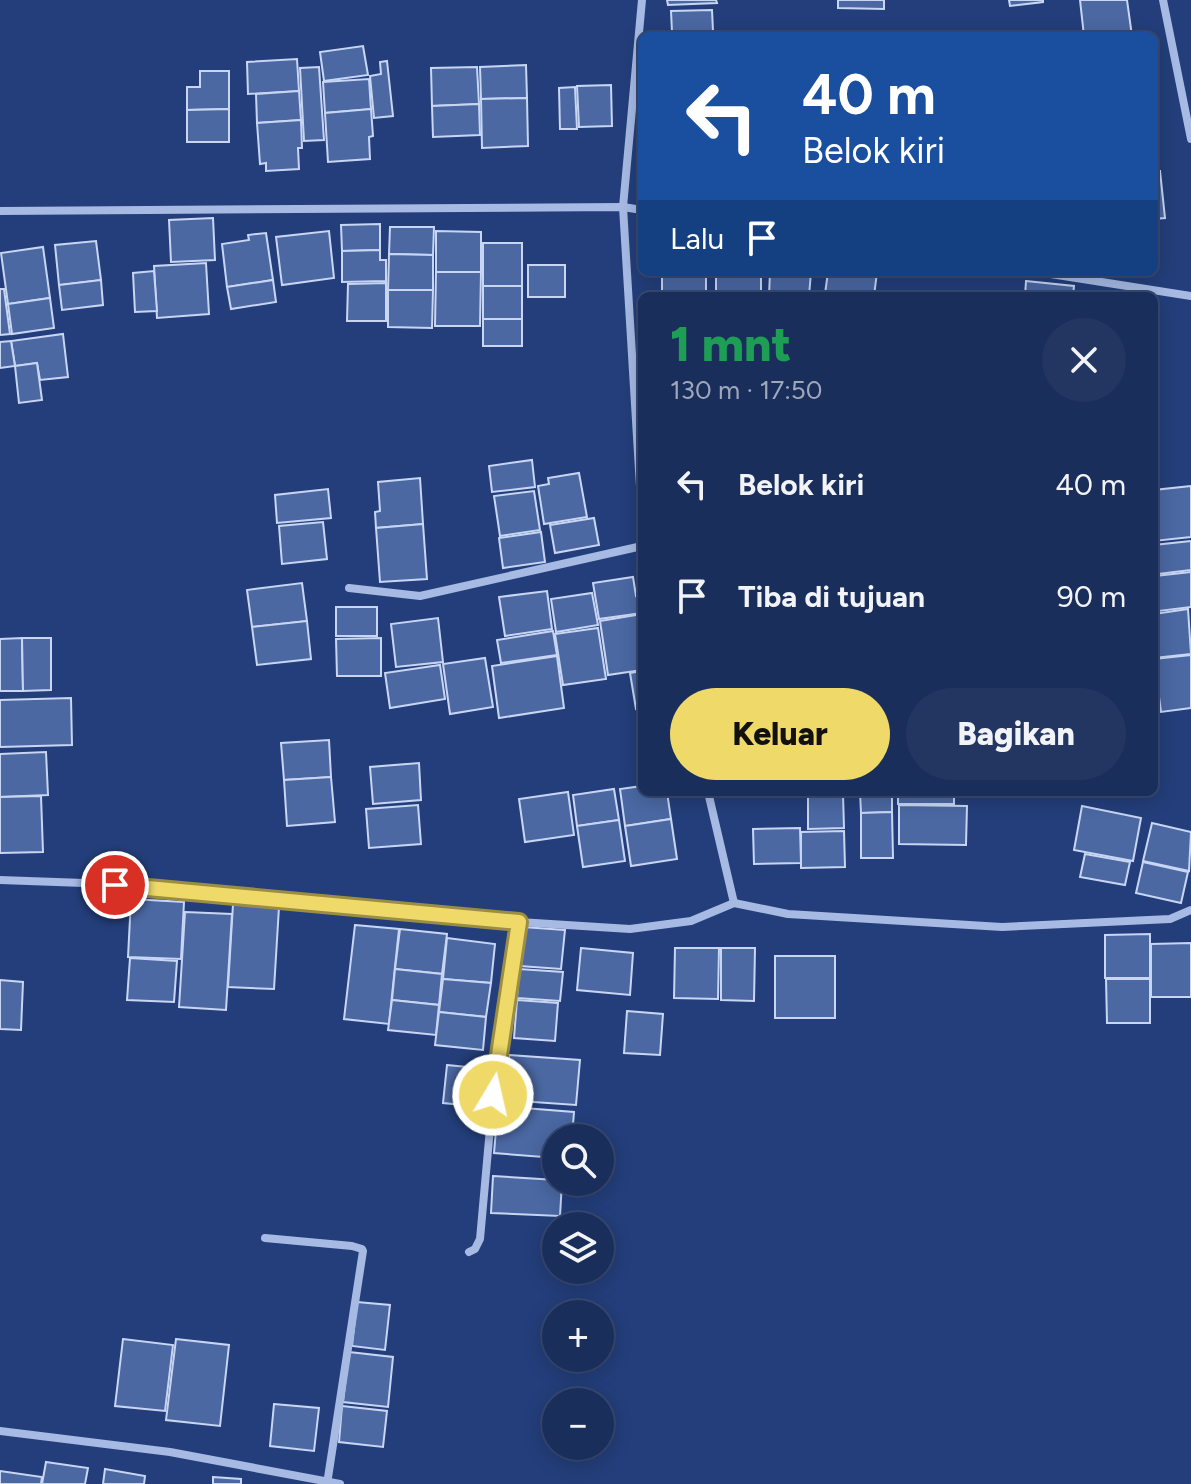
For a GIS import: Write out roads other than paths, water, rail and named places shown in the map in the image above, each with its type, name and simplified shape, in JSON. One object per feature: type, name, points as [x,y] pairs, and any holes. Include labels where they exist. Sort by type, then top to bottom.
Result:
[{"type":"street","points":[[639,32],[642,0]]},
{"type":"street","points":[[1163,0],[1191,139]]},
{"type":"street","points":[[638,44],[623,207],[638,453]]},
{"type":"street","points":[[0,211],[623,207],[638,209]]},
{"type":"street","points":[[1064,276],[1191,296]]},
{"type":"street","points":[[349,588],[420,596],[638,547]]},
{"type":"street","points":[[709,796],[734,903]]},
{"type":"street","points":[[0,880],[84,883],[630,929],[691,921],[734,903],[788,914],[1002,927],[1170,919],[1191,910]]},
{"type":"street","points":[[469,1252],[475,1249],[480,1239],[493,1095],[519,922]]},
{"type":"street","points":[[265,1238],[352,1246],[363,1251],[327,1483]]},
{"type":"street","points":[[0,1431],[170,1452],[340,1484]]}]
